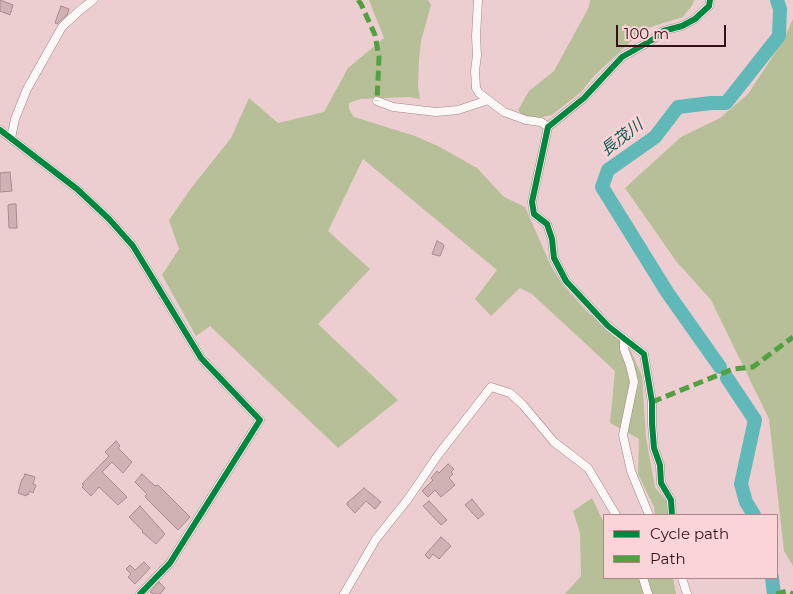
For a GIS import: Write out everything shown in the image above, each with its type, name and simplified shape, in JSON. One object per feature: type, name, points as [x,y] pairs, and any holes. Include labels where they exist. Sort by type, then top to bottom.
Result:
[{"type":"street","points":[[12,138],[15,119],[27,89],[62,27],[93,0]]},
{"type":"street","points":[[478,0],[477,55],[474,82],[479,93],[504,112],[526,120],[541,122],[548,127]]},
{"type":"street","points":[[672,514],[671,500],[661,483],[660,466],[654,448],[652,402],[644,354],[597,315],[566,281],[554,258],[552,239],[547,224],[534,214],[532,202],[548,127],[584,98],[622,57],[652,40],[663,31],[695,20],[709,6],[710,0]]},
{"type":"street","points":[[378,101],[393,107],[436,112],[458,110],[488,100]]},
{"type":"street","points":[[0,130],[77,189],[109,219],[133,246],[201,358],[260,420],[170,563],[140,594]]},
{"type":"street","points":[[624,339],[624,349],[634,382],[623,435],[631,471],[649,514]]},
{"type":"street","points":[[344,594],[376,539],[491,387],[510,393],[523,405],[554,442],[588,468],[615,514]]},
{"type":"street","points":[[643,579],[648,594]]},
{"type":"street","points":[[682,579],[687,594]]},
{"type":"green space","points":[[369,0],[428,0],[431,5],[421,41],[419,59],[418,87],[420,99],[408,97],[360,99],[349,103],[349,109],[354,117],[415,136],[438,146],[477,168],[504,197],[525,207],[551,266],[562,284],[586,311],[629,347],[642,376],[646,438],[655,487],[668,503],[668,514],[655,514],[654,507],[638,474],[639,439],[610,423],[615,371],[532,294],[520,288],[491,316],[475,299],[497,270],[363,159],[328,231],[370,269],[318,324],[398,400],[338,448],[210,326],[196,336],[162,275],[179,249],[169,220],[192,187],[231,138],[249,98],[278,123],[324,112],[348,68],[384,38]]},
{"type":"green space","points":[[590,0],[694,0],[683,17],[644,29],[594,76],[581,92],[552,115],[526,120],[518,110],[529,91],[554,71],[589,7]]},
{"type":"green space","points":[[793,19],[793,566],[784,551],[769,419],[711,300],[676,261],[625,188],[681,137],[720,118],[748,94],[783,41]]},
{"type":"green space","points":[[592,498],[603,521],[603,579],[673,579],[676,594],[565,594],[581,576],[580,533],[573,511]]},
{"type":"building","points":[[0,0],[13,5],[10,15],[0,11]]},
{"type":"building","points":[[61,6],[69,9],[67,15],[57,24],[55,23]]},
{"type":"building","points":[[10,172],[12,191],[0,192],[0,173]]},
{"type":"building","points":[[16,204],[17,228],[9,228],[8,205]]},
{"type":"building","points":[[437,241],[444,246],[440,256],[432,254]]},
{"type":"building","points":[[116,441],[120,446],[118,448],[132,462],[123,473],[112,462],[102,472],[127,497],[118,505],[99,487],[91,496],[82,487],[84,485],[82,484],[109,456],[105,452]]},
{"type":"building","points":[[448,464],[454,469],[451,472],[453,474],[449,478],[455,485],[441,497],[435,490],[428,497],[422,491],[433,480],[431,478],[437,471],[439,473]]},
{"type":"building","points":[[25,474],[35,477],[33,484],[36,485],[33,493],[30,491],[26,496],[18,493]]},
{"type":"building","points":[[142,474],[155,486],[158,485],[190,517],[178,530],[147,499],[145,496],[147,494],[135,482]]},
{"type":"building","points":[[364,488],[381,502],[375,509],[366,501],[355,513],[347,503]]},
{"type":"building","points":[[472,499],[484,514],[478,519],[465,505]]},
{"type":"building","points":[[429,501],[447,520],[441,525],[423,506]]},
{"type":"building","points":[[140,506],[165,534],[156,544],[129,517]]},
{"type":"building","points":[[441,537],[451,546],[439,559],[433,554],[429,559],[425,555]]},
{"type":"building","points":[[144,562],[150,568],[135,584],[128,577],[131,574],[126,569],[130,565],[135,570]]},
{"type":"building","points":[[159,582],[165,588],[160,594],[150,592]]},
{"type":"waterway","name":"長茂川","points":[[720,367],[667,292],[602,187],[608,170],[655,137],[678,107],[726,103],[779,36],[780,9],[777,0]]},
{"type":"waterway","name":"長茂川","points":[[727,378],[755,420],[741,484],[746,502],[753,514]]},
{"type":"waterway","name":"長茂川","points":[[772,579],[774,594]]},
{"type":"marked path","points":[[358,0],[375,35],[379,57],[377,101]]},
{"type":"marked path","points":[[652,402],[733,369],[753,367],[793,337]]},
{"type":"marked path","points":[[776,594],[787,591],[793,594]]},
{"type":"cycle path","points":[[672,514],[671,500],[661,483],[660,465],[654,448],[652,402],[644,354],[608,326],[566,281],[554,258],[552,239],[547,224],[534,214],[532,202],[548,127],[584,98],[622,57],[652,40],[663,31],[682,26],[695,19],[709,6],[710,0]]},
{"type":"cycle path","points":[[0,130],[77,189],[109,219],[133,246],[201,358],[260,420],[170,563],[140,594]]}]
